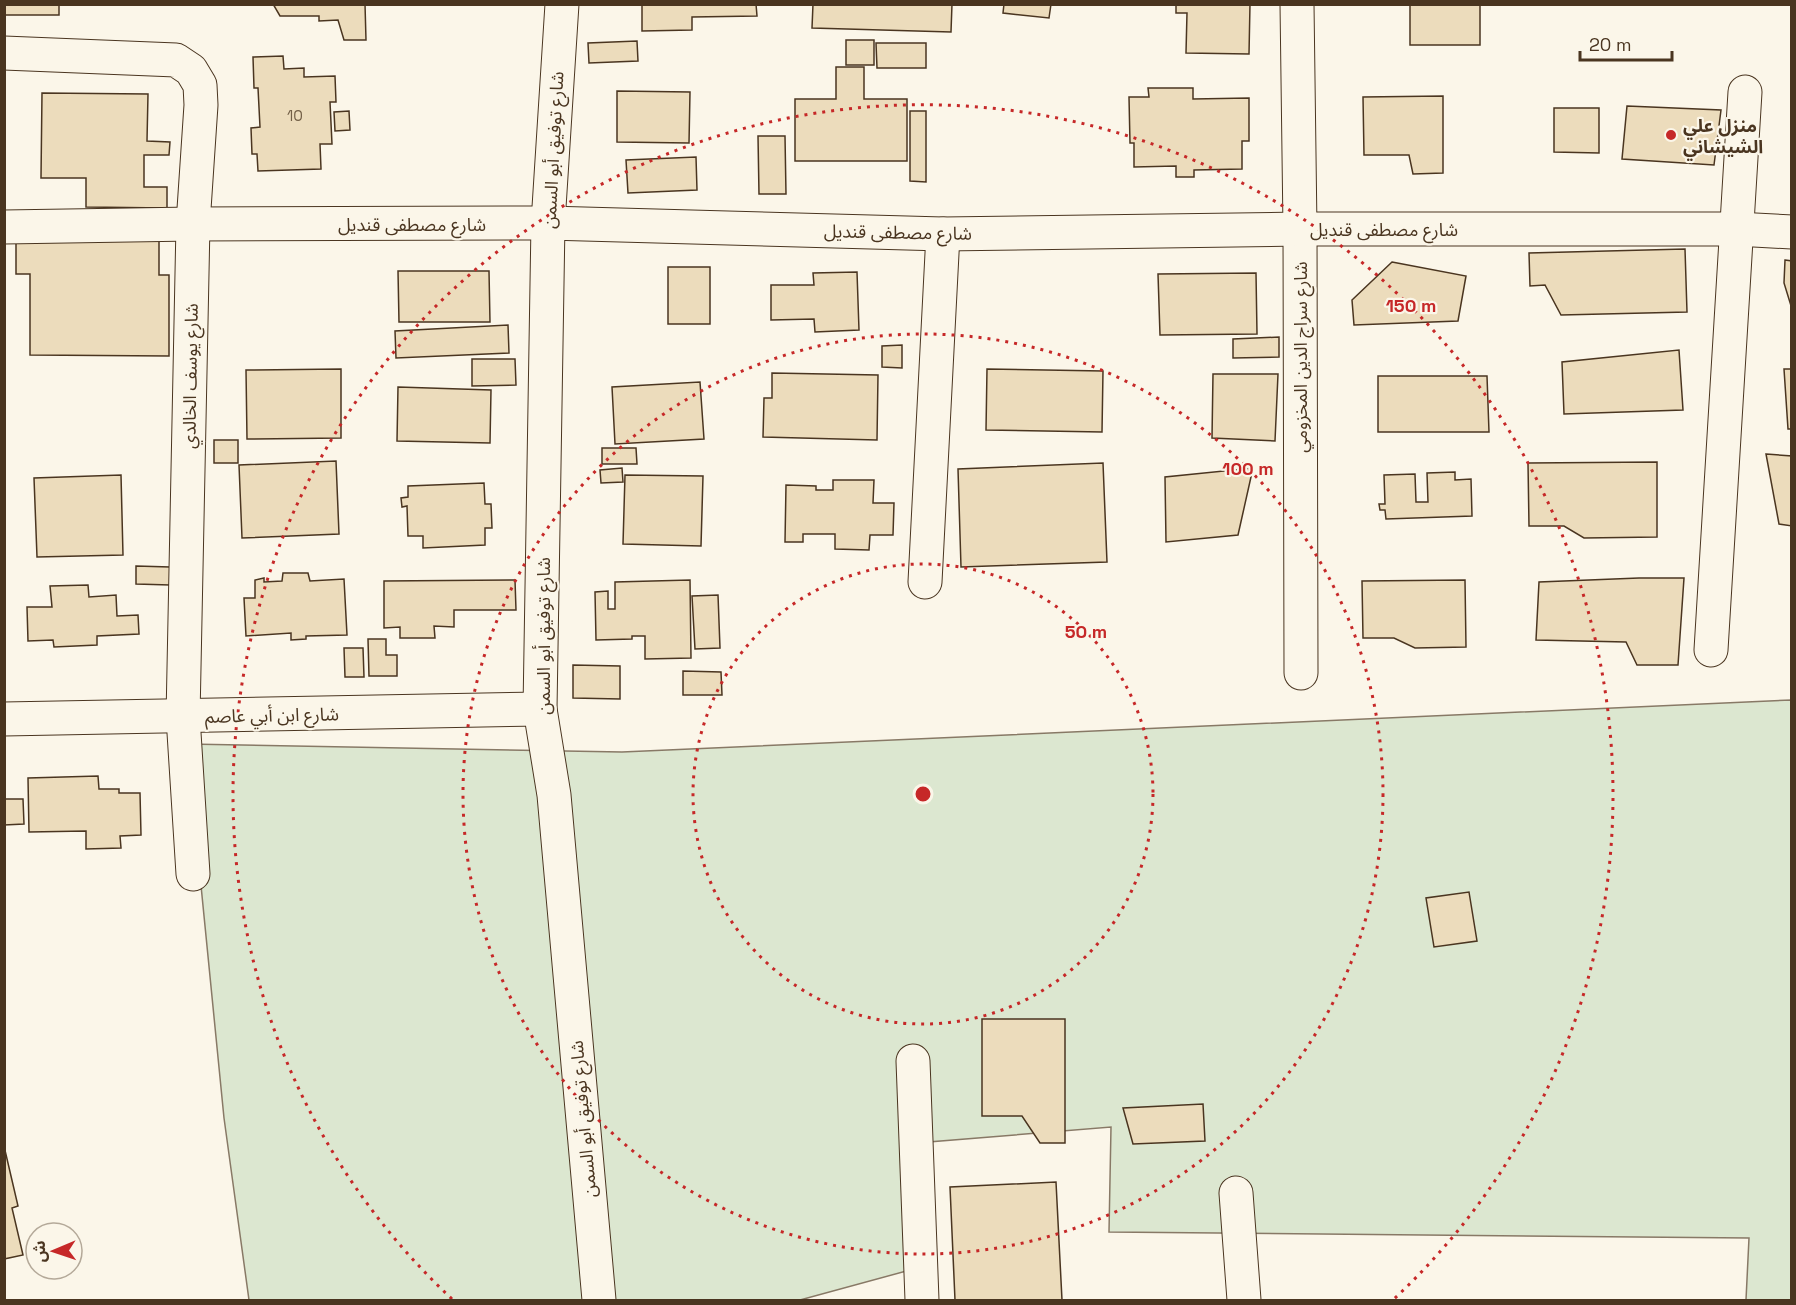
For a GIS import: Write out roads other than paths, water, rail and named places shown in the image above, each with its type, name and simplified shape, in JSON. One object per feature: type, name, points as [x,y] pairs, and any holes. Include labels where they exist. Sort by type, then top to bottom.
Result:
[{"type":"street","name":"شارع توفيق أبو السمن","points":[[562,4],[549,223],[540,709],[554,795],[599,1300]]},
{"type":"street","name":"شارع سراج الدين المخزومي","points":[[1297,4],[1301,673]]},
{"type":"street","name":"شارع يوسف الخالدي","points":[[4,53],[176,60],[191,70],[200,85],[201,105],[193,224],[183,717],[193,874]]},
{"type":"street","points":[[1711,650],[1745,92]]},
{"type":"street","name":"شارع مصطفى قنديل","points":[[4,226],[549,223],[943,234],[1300,229],[1736,229],[1791,232]]},
{"type":"street","points":[[925,582],[943,234]]},
{"type":"street","name":"شارع ابن أبي عاصم","points":[[4,719],[540,709]]},
{"type":"street","points":[[913,1061],[922,1300]]},
{"type":"street","points":[[1236,1193],[1244,1300]]},
{"type":"place","name":"منزل علي الشيشاني","points":[[1671,135]]}]
